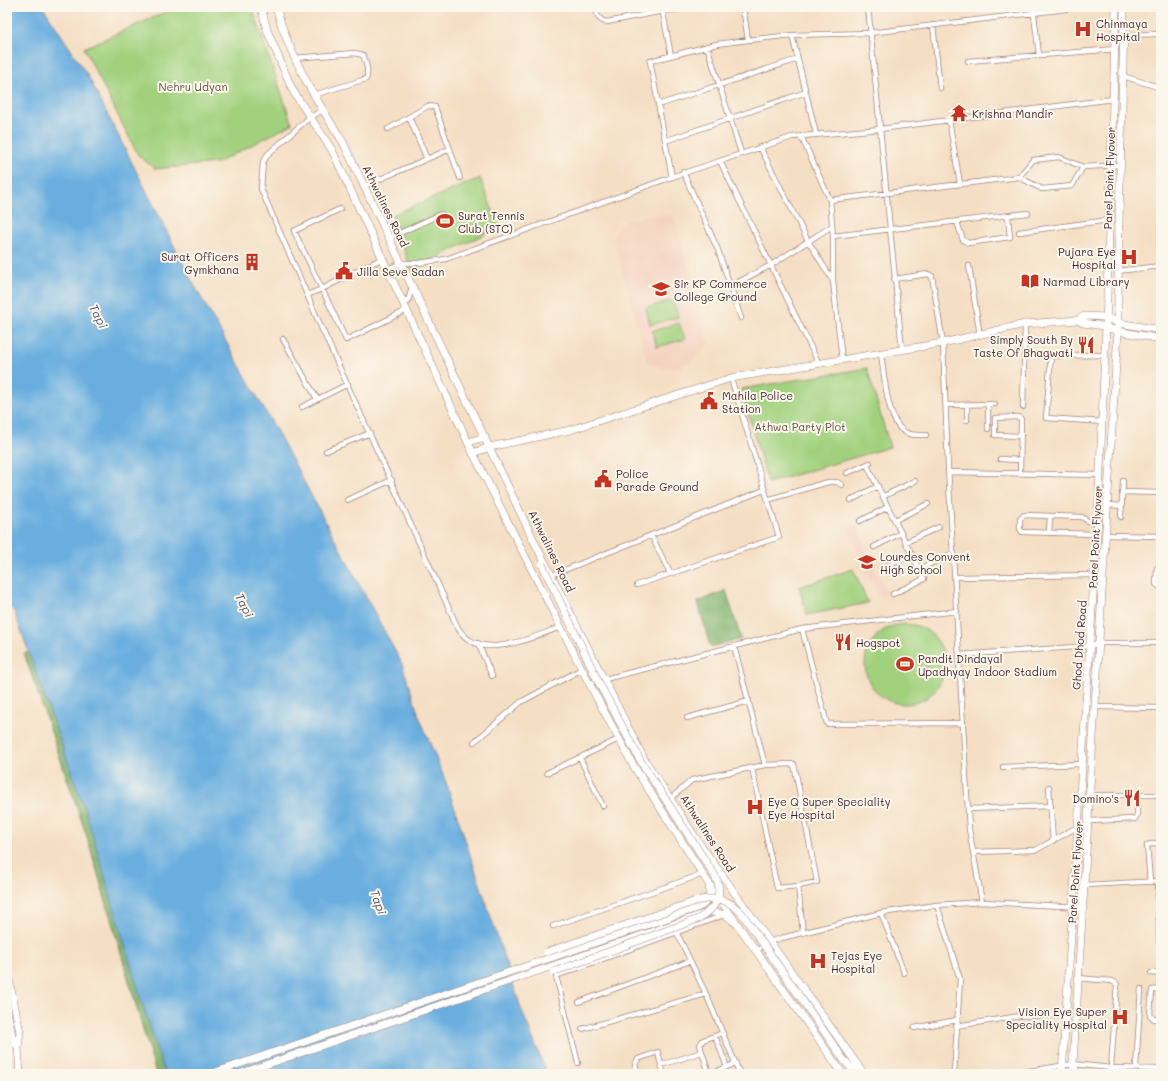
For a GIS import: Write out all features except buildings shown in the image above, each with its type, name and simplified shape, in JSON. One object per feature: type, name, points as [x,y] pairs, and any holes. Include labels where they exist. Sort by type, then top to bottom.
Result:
[{"type":"main road","points":[[261,7],[267,30],[293,91],[332,150],[468,442],[589,683],[633,765],[727,913],[741,929],[843,1074]]},
{"type":"main road","name":"Athwalines Road","points":[[276,7],[295,58],[314,96],[343,142],[534,541],[644,759],[686,823],[769,942],[864,1074]]},
{"type":"main road","name":"Ghod Dhod Road","points":[[1062,1074],[1098,522],[1116,49],[1116,7]]},
{"type":"main road","name":"Parel Point Flyover","points":[[1074,1070],[1078,978],[1091,795],[1118,331],[1117,271],[1124,7]]},
{"type":"main road","points":[[474,453],[490,447],[570,430],[731,378],[881,354],[902,349],[944,344],[1025,324],[1078,320],[1084,316],[1106,317],[1118,323],[1161,330]]},
{"type":"main road","points":[[1078,320],[1083,323],[1161,339]]},
{"type":"main road","points":[[468,442],[485,437]]},
{"type":"main road","points":[[531,969],[553,972],[698,919],[706,914],[715,905],[719,896],[719,888],[713,873],[640,760],[599,683],[542,564],[534,541]]},
{"type":"main road","points":[[675,830],[686,823]]},
{"type":"main road","points":[[239,1074],[697,908],[704,905],[709,898],[709,884]]},
{"type":"main road","points":[[531,969],[547,952],[696,900],[708,898],[722,899],[732,904],[743,915],[844,1060],[857,1074]]},
{"type":"main road","points":[[210,1074],[709,912],[727,913]]},
{"type":"main road","points":[[7,970],[20,1032],[18,1047],[20,1074]]},
{"type":"main road","points":[[7,1011],[9,1035],[18,1047]]},
{"type":"street","points":[[595,7],[598,17],[603,22],[663,9],[697,7]]},
{"type":"street","points":[[743,7],[748,40]]},
{"type":"street","points":[[868,7],[902,349]]},
{"type":"street","points":[[1033,7],[1039,55]]},
{"type":"street","points":[[663,9],[671,56]]},
{"type":"street","points":[[672,177],[650,62],[707,46],[748,40],[792,35],[870,33],[1066,9]]},
{"type":"street","points":[[933,25],[940,88]]},
{"type":"street","points":[[1124,35],[1161,34]]},
{"type":"street","points":[[792,35],[816,134]]},
{"type":"street","points":[[707,46],[741,154]]},
{"type":"street","points":[[968,61],[1116,49]]},
{"type":"street","points":[[295,58],[355,53],[363,55],[368,74],[366,79],[314,96]]},
{"type":"street","points":[[658,104],[798,59]]},
{"type":"street","points":[[1123,76],[1161,88]]},
{"type":"street","points":[[665,141],[806,92]]},
{"type":"street","points":[[388,269],[401,263],[446,259],[684,172],[792,137],[880,129],[1113,99]]},
{"type":"street","points":[[388,130],[428,106],[435,107],[460,178]]},
{"type":"street","points":[[323,110],[310,118],[268,154],[263,162],[261,188],[307,295],[461,635],[470,641],[478,643],[496,646],[509,645],[561,627]]},
{"type":"street","points":[[409,117],[427,159]]},
{"type":"street","points":[[949,120],[960,184]]},
{"type":"street","points":[[801,136],[830,200],[833,236],[833,280],[842,360]]},
{"type":"street","points":[[760,147],[808,241],[833,280]]},
{"type":"street","points":[[364,186],[450,149]]},
{"type":"street","points":[[1019,177],[1033,160],[1060,157],[1083,167],[1120,164]]},
{"type":"street","points":[[720,161],[819,364]]},
{"type":"street","points":[[830,200],[1019,177],[1042,189],[1072,186],[1083,167]]},
{"type":"street","points":[[684,172],[718,250],[741,318]]},
{"type":"street","points":[[340,209],[294,231],[346,340],[407,310]]},
{"type":"street","points":[[833,236],[1028,213]]},
{"type":"street","points":[[389,238],[441,214]]},
{"type":"street","points":[[957,222],[963,240],[968,243],[1010,237],[1008,216]]},
{"type":"street","points":[[1020,232],[1109,220]]},
{"type":"street","points":[[730,286],[771,265],[832,226]]},
{"type":"street","points":[[307,295],[383,258]]},
{"type":"street","points":[[969,266],[980,335]]},
{"type":"street","points":[[1117,271],[1161,266]]},
{"type":"street","points":[[894,279],[928,274],[932,276],[944,344],[949,472],[969,829],[982,902]]},
{"type":"street","points":[[401,297],[408,302],[412,286]]},
{"type":"street","points":[[1023,407],[1025,324]]},
{"type":"street","points":[[283,339],[317,399]]},
{"type":"street","points":[[881,354],[894,418],[902,430],[910,434],[926,435]]},
{"type":"street","points":[[1102,422],[1046,418],[1051,356],[1105,354]]},
{"type":"street","points":[[637,585],[778,538],[779,532],[767,500],[731,378]]},
{"type":"street","points":[[302,407],[348,384]]},
{"type":"street","points":[[946,405],[995,404]]},
{"type":"street","points":[[967,405],[967,420]]},
{"type":"street","points":[[988,405],[988,429]]},
{"type":"street","points":[[1020,436],[995,435],[995,418],[1020,417],[1020,436],[1020,460],[1020,473]]},
{"type":"street","points":[[326,451],[370,433]]},
{"type":"street","points":[[1000,459],[1020,460]]},
{"type":"street","points":[[847,473],[868,464],[924,579],[893,594]]},
{"type":"street","points":[[949,472],[1100,475]]},
{"type":"street","points":[[347,500],[392,480]]},
{"type":"street","points":[[884,496],[915,481]]},
{"type":"street","points":[[1121,517],[1123,481]]},
{"type":"street","points":[[767,500],[828,482],[837,482],[842,486]]},
{"type":"street","points":[[851,500],[878,486]]},
{"type":"street","points":[[552,575],[764,490]]},
{"type":"street","points":[[1122,492],[1161,493]]},
{"type":"street","points":[[895,520],[928,504]]},
{"type":"street","points":[[1108,506],[1122,506]]},
{"type":"street","points":[[860,521],[888,507]]},
{"type":"street","points":[[1097,534],[1022,532],[1020,529],[1020,518],[1024,515],[1082,517],[1088,521],[1098,522]]},
{"type":"street","points":[[1049,533],[1050,516]]},
{"type":"street","points":[[906,542],[939,526]]},
{"type":"street","points":[[874,547],[901,533]]},
{"type":"street","points":[[651,535],[670,573]]},
{"type":"street","points":[[1106,535],[1161,536]]},
{"type":"street","points":[[919,569],[954,553]]},
{"type":"street","points":[[882,568],[912,554]]},
{"type":"street","points":[[1161,564],[1157,568],[1156,584],[1161,588]]},
{"type":"street","points":[[955,577],[1095,575]]},
{"type":"street","points":[[589,683],[802,629],[957,611]]},
{"type":"street","points":[[802,629],[827,724],[962,723]]},
{"type":"street","points":[[478,643],[492,676]]},
{"type":"street","points":[[959,655],[1090,646],[1099,643],[1161,643]]},
{"type":"street","points":[[734,646],[765,765]]},
{"type":"street","points":[[474,742],[521,702],[582,669]]},
{"type":"street","points":[[687,718],[749,701]]},
{"type":"street","points":[[1096,707],[1161,708]]},
{"type":"street","points":[[548,773],[619,739]]},
{"type":"street","points":[[580,758],[603,806]]},
{"type":"street","points":[[671,798],[692,780],[765,765],[794,764],[817,882],[777,888],[752,768]]},
{"type":"street","points":[[1003,768],[1083,764]]},
{"type":"street","points":[[1049,787],[1054,841]]},
{"type":"street","points":[[1091,795],[1161,795]]},
{"type":"street","points":[[1089,821],[1135,819],[1138,815],[1137,795]]},
{"type":"street","points":[[968,809],[1051,806]]},
{"type":"street","points":[[973,852],[1030,851],[1054,841],[1079,826]]},
{"type":"street","points":[[1150,882],[1147,845],[1161,842]]},
{"type":"street","points":[[553,926],[703,874]]},
{"type":"street","points":[[1085,885],[1160,881],[1159,942]]},
{"type":"street","points":[[798,886],[803,933]]},
{"type":"street","points":[[756,951],[769,942],[881,913],[937,905],[982,902],[1083,907]]},
{"type":"street","points":[[937,905],[960,975],[954,1074]]},
{"type":"street","points":[[578,1062],[556,976],[677,933],[727,913]]},
{"type":"street","points":[[881,913],[904,973]]},
{"type":"street","points":[[677,933],[706,994],[740,1074]]},
{"type":"street","points":[[579,1002],[690,961]]},
{"type":"street","points":[[1151,973],[1161,974]]},
{"type":"street","points":[[1078,978],[1112,981],[1117,984],[1111,1068]]},
{"type":"street","points":[[1136,1068],[1141,989]]},
{"type":"street","points":[[1161,989],[1152,990],[1150,1015],[1151,1018],[1161,1020]]},
{"type":"street","points":[[582,1029],[706,994]]},
{"type":"street","points":[[956,1026],[1020,1016],[1066,1015]]},
{"type":"street","points":[[914,1028],[957,1020]]},
{"type":"street","points":[[9,1035],[20,1032]]},
{"type":"street","points":[[711,1072],[708,1070],[702,1052],[701,1042],[723,1033]]},
{"type":"street","points":[[715,1036],[727,1067]]},
{"type":"street","points":[[638,1074],[635,1064],[638,1060],[658,1052],[664,1074]]},
{"type":"street","points":[[661,1065],[702,1052]]},
{"type":"street","points":[[705,1074],[716,1072],[736,1063]]},
{"type":"street","points":[[1010,1074],[1063,1065],[1074,1070],[1136,1068],[1161,1070]]},
{"type":"shaded area","name":"Sir KP Commerce College Ground","points":[[673,214],[709,342],[696,357],[681,368],[662,368],[647,362],[613,235],[625,221],[643,216]]},
{"type":"shaded area","name":"Lourdes Convent High School","points":[[856,524],[887,594],[879,597],[847,529]]},
{"type":"green space","name":"Nehru Udyan","points":[[177,7],[252,7],[292,124],[217,163],[155,169],[138,155],[84,48]]},
{"type":"green space","name":"Surat Tennis Club (STC)","points":[[480,178],[499,227],[411,270],[392,215]]},
{"type":"green space","points":[[673,300],[678,317],[650,325],[646,308]]},
{"type":"green space","points":[[679,323],[685,339],[657,347],[652,331]]},
{"type":"green space","name":"Athwa Party Plot","points":[[867,368],[890,447],[768,483],[741,389]]},
{"type":"green space","points":[[853,569],[868,603],[807,615],[799,587]]},
{"type":"green space","points":[[726,590],[741,639],[710,647],[698,602]]},
{"type":"green space","name":"Pandit Dindayal Upadhyay Indoor Stadium","points":[[905,624],[920,627],[933,636],[942,649],[945,664],[942,679],[933,692],[920,701],[905,704],[890,701],[877,692],[868,679],[865,664],[868,649],[877,636],[890,627]]},
{"type":"green space","points":[[38,651],[170,1074],[156,1074],[88,840],[24,653]]},
{"type":"water","name":"Tapi","points":[[7,7],[43,7],[88,76],[194,285],[280,437],[402,664],[419,716],[447,785],[522,1011],[547,1074],[165,1074],[140,996],[86,813],[14,611],[7,605]]},
{"type":"place","name":"Chinmaya Hospital","points":[[1083,29]]},
{"type":"place","name":"Krishna Mandir","points":[[959,113]]},
{"type":"place","name":"Surat Tennis Club (STC)","points":[[445,221]]},
{"type":"place","name":"Pujara Eye Hospital","points":[[1129,257]]},
{"type":"place","name":"Surat Officers Gymkhana","points":[[252,262]]},
{"type":"place","name":"Jilla Seve Sadan","points":[[344,271]]},
{"type":"place","name":"Narmad Library","points":[[1030,281]]},
{"type":"place","name":"Sir KP Commerce College Ground","points":[[661,289]]},
{"type":"place","name":"Simply South By Taste Of Bhagwati","points":[[1086,345]]},
{"type":"place","name":"Mahila Police Station","points":[[709,401]]},
{"type":"place","name":"Police Parade Ground","points":[[603,479]]},
{"type":"place","name":"Lourdes Convent High School","points":[[867,562]]},
{"type":"place","name":"Hogspot","points":[[843,642]]},
{"type":"place","name":"Pandit Dindayal Upadhyay Indoor Stadium","points":[[905,664]]},
{"type":"place","name":"Domino's","points":[[1132,798]]},
{"type":"place","name":"Eye Q Super Speciality Eye Hospital","points":[[755,807]]},
{"type":"place","name":"Tejas Eye Hospital","points":[[818,961]]},
{"type":"place","name":"Vision Eye Super Speciality Hospital","points":[[1120,1017]]}]
